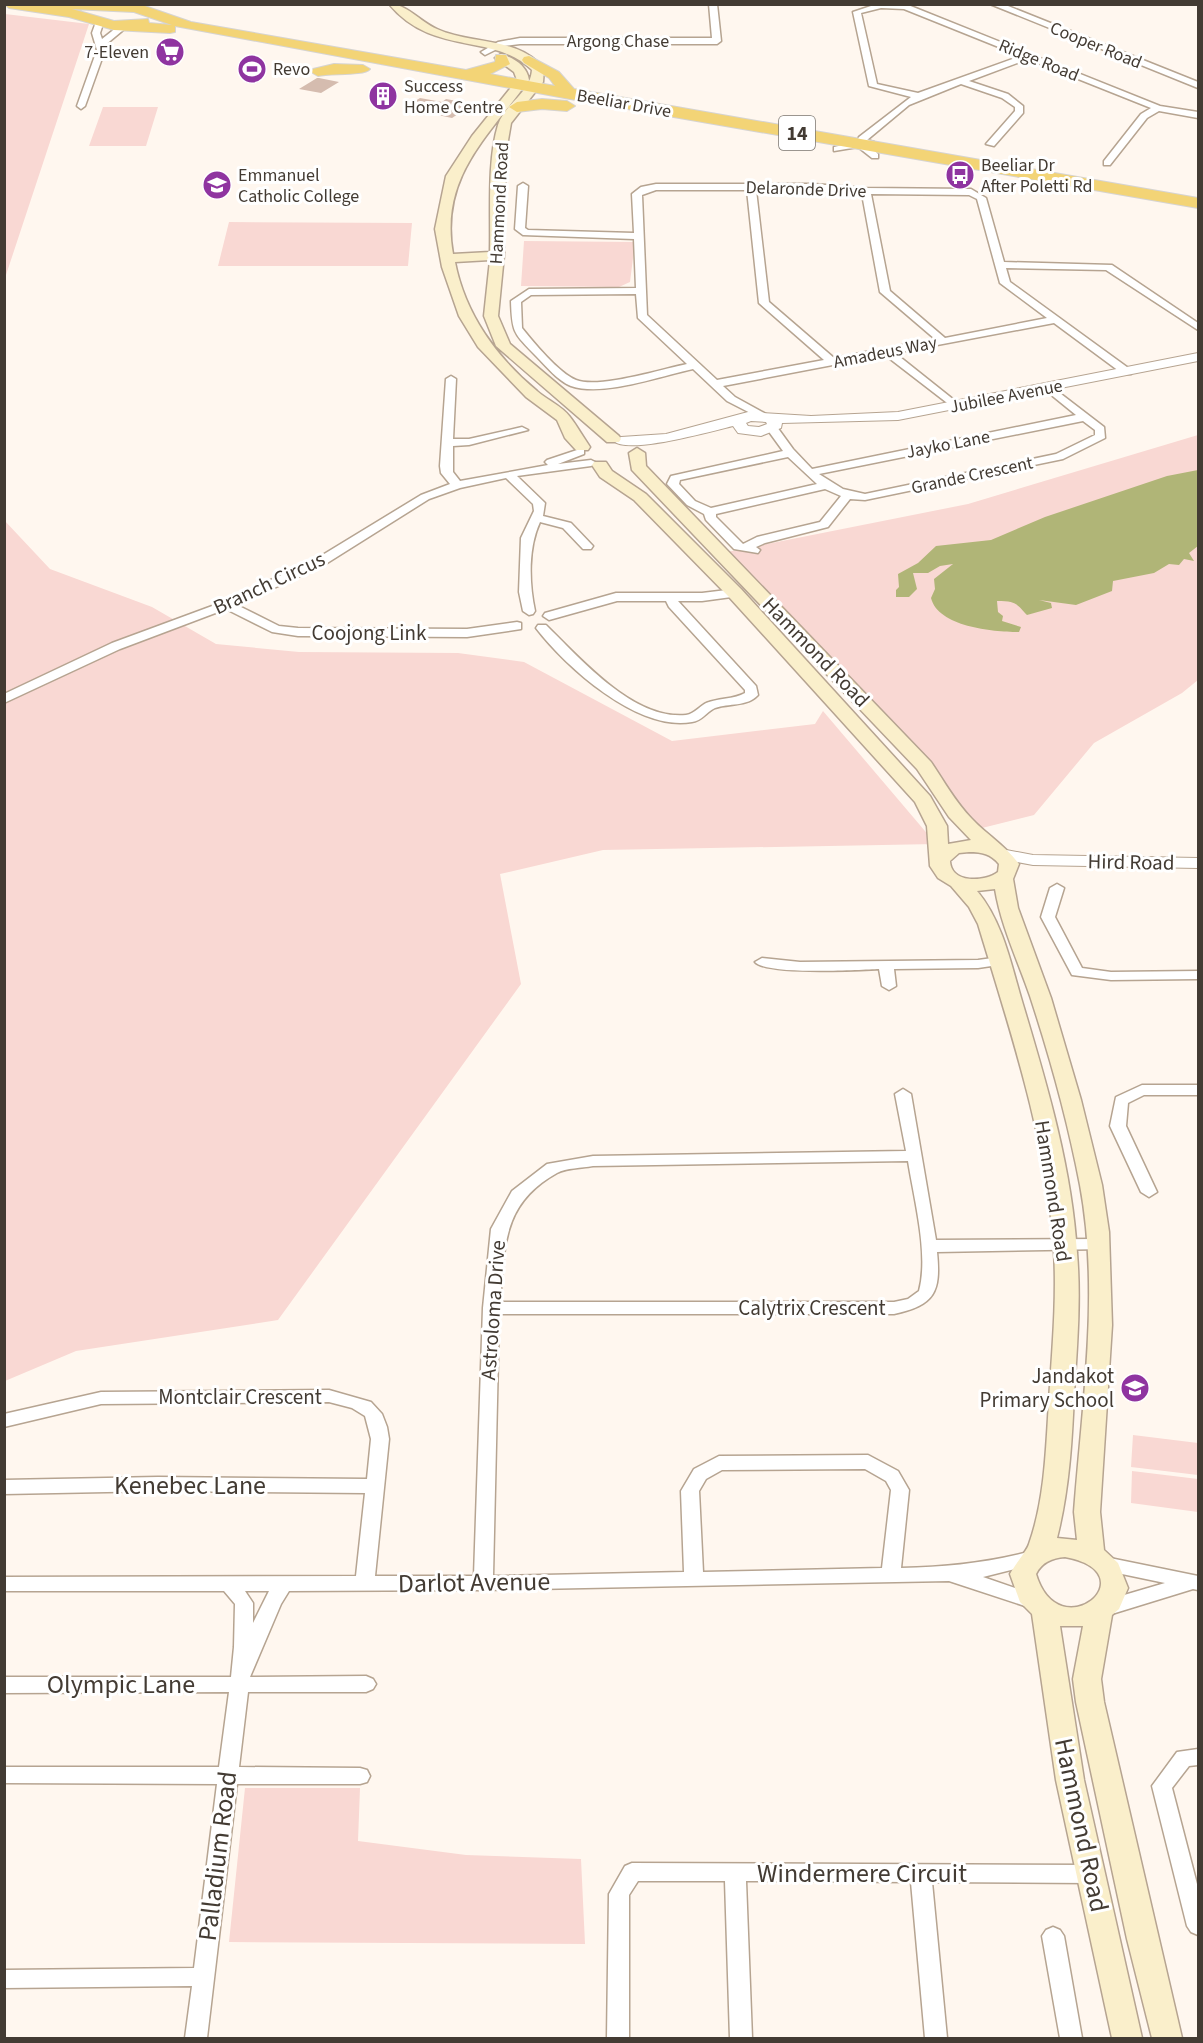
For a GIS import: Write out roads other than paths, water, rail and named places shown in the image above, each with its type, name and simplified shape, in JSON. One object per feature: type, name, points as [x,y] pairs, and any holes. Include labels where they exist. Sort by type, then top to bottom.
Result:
[{"type":"highway","points":[[9,4],[126,26],[190,32],[240,44],[390,69],[519,95]]},
{"type":"highway","name":"Beeliar Drive","points":[[51,4],[136,8],[188,26],[448,72],[542,104],[642,115],[837,149],[880,147],[1198,212]]},
{"type":"highway","points":[[96,21],[97,13],[120,7]]},
{"type":"highway","points":[[126,26],[145,21],[147,11]]},
{"type":"highway","points":[[448,72],[491,69],[503,64],[494,52]]},
{"type":"highway","points":[[529,60],[554,75],[570,94]]},
{"type":"highway","points":[[318,72],[337,68],[390,69]]},
{"type":"highway","name":"Beeliar Drive","points":[[519,95],[570,94],[1198,203]]},
{"type":"main road","points":[[394,4],[406,15],[405,21],[424,34],[529,60],[539,74],[519,95]]},
{"type":"main road","points":[[494,52],[522,73],[519,95]]},
{"type":"main road","name":"Hammond Road","points":[[519,95],[477,139],[453,176],[442,229],[447,256],[466,316],[485,346],[531,394],[563,418],[573,438],[588,457],[606,474],[640,497],[735,593],[923,800],[937,826],[943,872],[957,881],[978,905],[988,924],[1030,1063],[1052,1160],[1065,1245],[1067,1299],[1059,1447],[1052,1515],[1036,1555]]},
{"type":"main road","name":"Hammond Road","points":[[519,95],[505,123],[501,140],[496,255],[491,302],[495,329],[503,346],[617,440],[629,443],[637,452],[638,467],[924,766],[967,827],[1009,864],[1005,876],[1008,908],[1041,998],[1070,1100],[1091,1185],[1099,1245],[1100,1325],[1087,1512],[1098,1559]]},
{"type":"main road","points":[[477,139],[501,140]]},
{"type":"main road","points":[[447,256],[462,259],[496,255]]},
{"type":"main road","points":[[461,302],[491,302]]},
{"type":"main road","points":[[617,440],[594,441],[588,457],[620,465],[635,458],[637,452]]},
{"type":"main road","points":[[940,860],[952,849],[963,846],[986,847],[999,853]]},
{"type":"main road","points":[[957,881],[987,885],[1005,876]]},
{"type":"main road","points":[[1065,1547],[1098,1559],[1113,1576],[1115,1588],[1112,1598],[1102,1610],[1072,1617],[1039,1606],[1027,1593],[1023,1574],[1036,1555],[1065,1547]]},
{"type":"main road","name":"Hammond Road","points":[[1039,1606],[1070,1780],[1127,2038]]},
{"type":"main road","name":"Hammond Road","points":[[1102,1610],[1087,1679],[1090,1702],[1142,1939],[1167,2038]]},
{"type":"street","name":"Argong Chase","points":[[494,52],[520,41],[717,41],[713,4]]},
{"type":"street","name":"Cooper Road","points":[[994,4],[1198,85]]},
{"type":"street","name":"Ridge Road","points":[[919,96],[873,86],[857,12],[881,6],[897,6],[914,10],[1158,108],[1198,115]]},
{"type":"street","points":[[81,106],[98,60],[101,44],[96,33],[96,21]]},
{"type":"street","points":[[101,44],[126,26]]},
{"type":"street","points":[[837,149],[861,145],[862,139],[906,103],[919,96],[1029,56]]},
{"type":"street","points":[[959,80],[1005,96],[1019,106],[1020,111],[1016,117],[991,144]]},
{"type":"street","points":[[880,147],[919,96]]},
{"type":"street","points":[[1107,163],[1144,116],[1158,108]]},
{"type":"street","points":[[523,186],[520,229],[526,233],[638,236]]},
{"type":"street","name":"Delaronde Drive","points":[[770,423],[731,399],[644,319],[639,291],[637,194],[641,190],[656,187],[813,187],[866,192],[953,191],[977,195],[981,198],[1005,283],[1127,372]]},
{"type":"street","points":[[751,187],[764,303],[832,362]]},
{"type":"street","points":[[866,192],[885,292],[943,341]]},
{"type":"street","points":[[1000,265],[1108,267],[1198,327]]},
{"type":"street","points":[[639,291],[529,292],[516,301],[517,328],[573,383],[603,384],[694,366]]},
{"type":"street","name":"Amadeus Way","points":[[715,384],[1054,320]]},
{"type":"street","points":[[887,352],[955,406]]},
{"type":"street","name":"Jubilee Avenue","points":[[770,423],[898,416],[1198,357]]},
{"type":"street","points":[[451,379],[446,466],[447,473],[458,485]]},
{"type":"street","name":"Grande Crescent","points":[[847,496],[865,497],[1059,457],[1101,436],[1100,429],[1048,387]]},
{"type":"street","name":"Delaronde Drive","points":[[731,399],[740,420]]},
{"type":"street","name":"Jayko Lane","points":[[812,472],[1084,417]]},
{"type":"street","points":[[617,440],[666,438],[740,420],[770,423],[788,449],[812,472],[826,485],[847,496],[824,525],[761,540],[749,549],[738,546],[710,518],[710,512]]},
{"type":"street","points":[[740,420],[739,426],[788,449]]},
{"type":"street","points":[[637,452],[693,438],[753,432],[770,423]]},
{"type":"street","points":[[448,443],[469,442],[522,430]]},
{"type":"street","points":[[788,449],[675,478],[673,484],[691,503],[710,512],[826,485]]},
{"type":"street","name":"Branch Circus","points":[[4,699],[116,646],[227,605],[320,562],[425,497],[458,485],[588,457]]},
{"type":"street","points":[[509,475],[539,503],[540,511],[527,538],[525,592],[529,611]]},
{"type":"street","points":[[537,518],[567,525],[587,546]]},
{"type":"street","points":[[517,626],[516,617],[529,611],[549,616],[616,597],[702,597],[735,593]]},
{"type":"street","points":[[549,616],[550,624],[542,628],[592,677],[648,714],[661,718],[692,719],[710,706],[746,699],[752,695],[751,689],[673,604],[671,597]]},
{"type":"street","name":"Coojong Link","points":[[227,605],[270,626],[298,632],[467,633],[517,626],[526,629],[542,628]]},
{"type":"street","name":"Hird Road","points":[[999,853],[1020,859],[1198,863]]},
{"type":"street","name":"Hird Road","points":[[1005,876],[1063,861]]},
{"type":"street","points":[[1057,888],[1048,917],[1077,972],[1111,976],[1198,975]]},
{"type":"street","points":[[762,962],[800,966],[978,964],[1000,961]]},
{"type":"street","points":[[886,965],[889,986]]},
{"type":"street","points":[[1149,1192],[1118,1126],[1121,1100],[1142,1090],[1198,1090]]},
{"type":"street","name":"Calytrix Crescent","points":[[491,1308],[894,1308],[919,1302],[930,1288],[930,1246],[903,1094]]},
{"type":"street","name":"Astroloma Drive","points":[[483,1583],[491,1308],[499,1229],[518,1195],[553,1168],[593,1161],[914,1156]]},
{"type":"street","points":[[930,1246],[1099,1245]]},
{"type":"street","name":"Montclair Crescent","points":[[4,1421],[100,1398],[329,1396],[364,1404],[379,1421],[366,1583]]},
{"type":"street","points":[[694,1579],[690,1491],[700,1474],[719,1463],[868,1462],[892,1476],[900,1490],[891,1573]]},
{"type":"street","name":"Kenebec Lane","points":[[4,1487],[158,1484],[375,1486]]},
{"type":"street","name":"Darlot Avenue","points":[[4,1584],[483,1583],[891,1573],[944,1574],[992,1569],[1036,1555]]},
{"type":"street","points":[[1098,1559],[1194,1583]]},
{"type":"street","name":"Darlot Avenue","points":[[944,1574],[1001,1589],[1039,1606]]},
{"type":"street","points":[[1102,1610],[1136,1603],[1154,1593],[1194,1583]]},
{"type":"street","name":"Palladium Road","points":[[195,2038],[238,1679],[244,1647],[244,1603],[229,1584]]},
{"type":"street","name":"Palladium Road","points":[[238,1679],[256,1647],[272,1599],[283,1584]]},
{"type":"street","name":"Olympic Lane","points":[[4,1685],[238,1679],[366,1684]]},
{"type":"street","points":[[1198,1758],[1184,1758],[1162,1786],[1198,1926]]},
{"type":"street","points":[[4,1775],[360,1776]]},
{"type":"street","name":"Windermere Circuit","points":[[618,2038],[619,1894],[632,1872],[1091,1874]]},
{"type":"street","points":[[735,1873],[741,2038]]},
{"type":"street","points":[[921,1874],[936,2038]]},
{"type":"street","points":[[1053,1936],[1071,2038]]},
{"type":"street","points":[[4,1979],[203,1977]]},
{"type":"place","name":"7-Eleven","points":[[170,52]]},
{"type":"place","name":"Revo","points":[[252,69]]},
{"type":"place","name":"Success Home Centre","points":[[383,96]]},
{"type":"place","name":"Beeliar Dr After Poletti Rd","points":[[960,175]]},
{"type":"place","name":"Emmanuel Catholic College","points":[[217,185]]},
{"type":"place","name":"Jandakot Primary School","points":[[1135,1388]]}]
